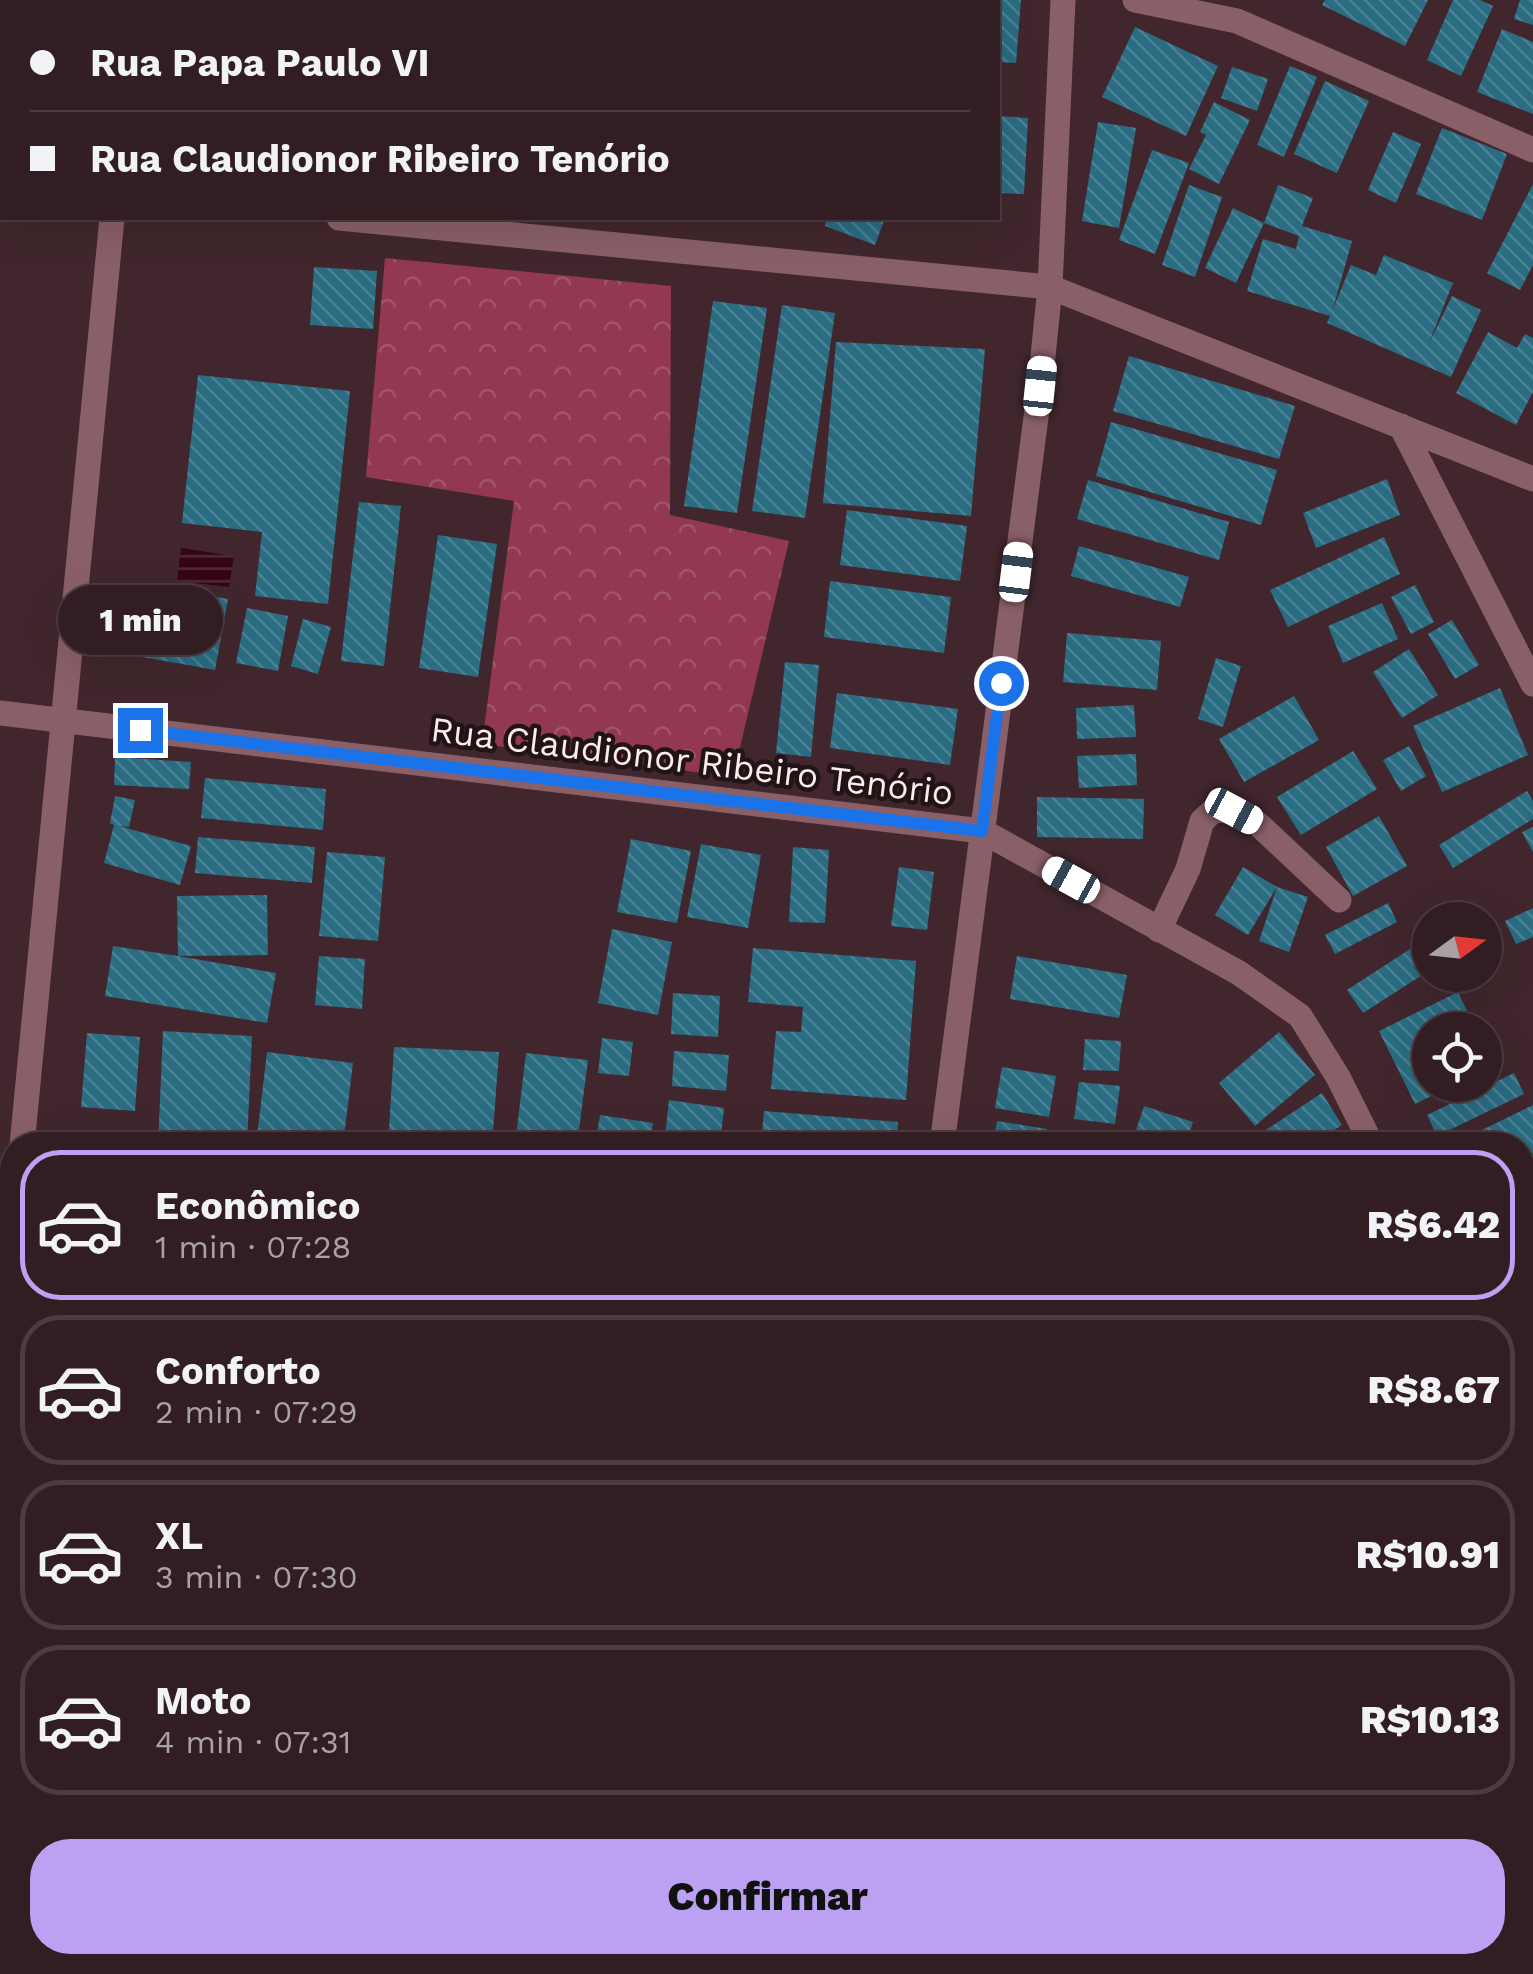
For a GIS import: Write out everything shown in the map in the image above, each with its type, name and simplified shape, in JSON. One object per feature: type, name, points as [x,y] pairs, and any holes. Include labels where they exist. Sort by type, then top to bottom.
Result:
[{"type":"street","points":[[944,1132],[1040,386],[1050,287],[1063,0]]},
{"type":"street","points":[[1136,0],[1237,21],[1533,150]]},
{"type":"street","points":[[1237,21],[1256,0]]},
{"type":"street","points":[[23,1132],[112,220]]},
{"type":"street","points":[[359,220],[1050,287],[1533,479]]},
{"type":"street","points":[[1401,426],[1533,684]]},
{"type":"street","name":"Rua Claudionor Ribeiro Tenório","points":[[0,713],[982,831],[1239,974],[1300,1016],[1338,1077],[1366,1132]]},
{"type":"street","points":[[1160,930],[1188,869],[1202,822],[1214,810],[1234,811],[1258,823],[1339,900]]},
{"type":"green space","points":[[385,258],[671,286],[670,515],[789,541],[733,777],[482,744],[514,501],[366,477]]},
{"type":"shaded area","points":[[181,548],[234,556],[229,587],[177,581]]},
{"type":"building","points":[[1000,0],[1021,0],[1016,63],[1000,62]]},
{"type":"building","points":[[1325,0],[1428,0],[1405,46],[1322,5]]},
{"type":"building","points":[[1453,0],[1480,0],[1493,6],[1461,76],[1427,60]]},
{"type":"building","points":[[1520,0],[1533,0],[1533,25],[1514,19]]},
{"type":"building","points":[[1135,27],[1218,66],[1186,136],[1102,97]]},
{"type":"building","points":[[1502,29],[1533,42],[1533,114],[1477,92]]},
{"type":"building","points":[[1290,66],[1317,77],[1284,157],[1257,145]]},
{"type":"building","points":[[1232,67],[1268,79],[1257,111],[1221,98]]},
{"type":"building","points":[[1325,81],[1369,101],[1337,173],[1294,154]]},
{"type":"building","points":[[1214,102],[1250,120],[1219,184],[1189,169],[1206,135],[1200,132]]},
{"type":"building","points":[[1000,116],[1028,118],[1024,194],[1000,193]]},
{"type":"building","points":[[1098,122],[1136,128],[1119,228],[1082,221]]},
{"type":"building","points":[[1442,128],[1507,154],[1482,220],[1416,194]]},
{"type":"building","points":[[1393,132],[1421,144],[1396,203],[1368,190]]},
{"type":"building","points":[[1152,150],[1189,163],[1155,254],[1119,240]]},
{"type":"building","points":[[1533,184],[1533,265],[1520,290],[1487,273]]},
{"type":"building","points":[[1189,185],[1222,197],[1195,277],[1162,265]]},
{"type":"building","points":[[1278,185],[1313,198],[1302,226],[1352,241],[1333,309],[1351,265],[1376,275],[1384,255],[1453,283],[1429,343],[1452,296],[1481,310],[1451,377],[1327,323],[1330,316],[1247,291],[1263,239],[1296,249],[1299,236],[1264,223]]},
{"type":"building","points":[[1233,208],[1264,223],[1236,283],[1205,268]]},
{"type":"building","points":[[826,220],[884,220],[875,245],[825,226]]},
{"type":"building","points":[[314,267],[377,271],[373,329],[310,325]]},
{"type":"building","points":[[713,301],[767,308],[737,513],[684,506]]},
{"type":"building","points":[[782,305],[835,313],[805,518],[752,511]]},
{"type":"building","points":[[1488,332],[1517,348],[1525,334],[1533,338],[1533,392],[1516,425],[1456,393]]},
{"type":"building","points":[[836,342],[985,349],[971,516],[823,503]]},
{"type":"building","points":[[1129,356],[1295,406],[1279,459],[1113,411]]},
{"type":"building","points":[[198,375],[350,391],[328,604],[255,596],[262,532],[182,523]]},
{"type":"building","points":[[1111,422],[1277,470],[1261,525],[1096,476]]},
{"type":"building","points":[[1387,479],[1400,515],[1316,548],[1303,513]]},
{"type":"building","points":[[1088,480],[1229,522],[1219,560],[1077,519]]},
{"type":"building","points":[[359,502],[401,506],[384,666],[341,661]]},
{"type":"building","points":[[847,510],[967,526],[960,581],[840,565]]},
{"type":"building","points":[[438,535],[497,544],[478,677],[419,668]]},
{"type":"building","points":[[1384,537],[1400,574],[1288,627],[1270,590]]},
{"type":"building","points":[[1079,546],[1189,577],[1180,607],[1071,576]]},
{"type":"building","points":[[830,581],[951,597],[944,653],[824,637]]},
{"type":"building","points":[[138,583],[228,599],[215,670],[126,654]]},
{"type":"building","points":[[1415,585],[1434,622],[1411,634],[1391,597]]},
{"type":"building","points":[[1382,603],[1398,639],[1343,663],[1328,626]]},
{"type":"building","points":[[247,608],[288,616],[278,671],[236,663]]},
{"type":"building","points":[[303,619],[331,627],[318,674],[291,666]]},
{"type":"building","points":[[1452,620],[1479,665],[1455,679],[1428,634]]},
{"type":"building","points":[[1067,633],[1161,641],[1157,690],[1063,682]]},
{"type":"building","points":[[1409,649],[1438,695],[1402,718],[1373,672]]},
{"type":"building","points":[[1216,658],[1241,666],[1223,727],[1198,719]]},
{"type":"building","points":[[785,662],[819,665],[811,757],[776,753]]},
{"type":"building","points":[[1500,688],[1528,755],[1442,792],[1413,726]]},
{"type":"building","points":[[837,693],[958,709],[950,765],[830,748]]},
{"type":"building","points":[[1294,696],[1319,740],[1244,782],[1219,739]]},
{"type":"building","points":[[1134,705],[1136,737],[1077,739],[1076,708]]},
{"type":"building","points":[[1409,746],[1426,776],[1401,791],[1383,760]]},
{"type":"building","points":[[1353,751],[1377,789],[1301,835],[1277,797]]},
{"type":"building","points":[[1136,754],[1137,785],[1079,788],[1077,756]]},
{"type":"building","points":[[115,757],[191,762],[189,789],[114,785]]},
{"type":"building","points":[[205,778],[326,789],[323,830],[201,818]]},
{"type":"building","points":[[1527,791],[1533,801],[1533,819],[1453,868],[1439,845]]},
{"type":"building","points":[[115,796],[135,800],[129,827],[119,826],[191,846],[180,885],[104,863],[114,825],[110,823]]},
{"type":"building","points":[[1037,797],[1144,799],[1143,839],[1037,837]]},
{"type":"building","points":[[1379,816],[1407,866],[1353,896],[1326,847]]},
{"type":"building","points":[[1533,827],[1533,852],[1522,832]]},
{"type":"building","points":[[198,837],[315,847],[312,883],[195,873]]},
{"type":"building","points":[[631,839],[691,851],[677,923],[617,912]]},
{"type":"building","points":[[701,844],[761,855],[748,928],[687,917]]},
{"type":"building","points":[[793,847],[829,850],[825,923],[789,922]]},
{"type":"building","points":[[327,852],[385,857],[378,941],[319,936]]},
{"type":"building","points":[[899,867],[934,872],[927,930],[891,926]]},
{"type":"building","points":[[1243,867],[1277,887],[1248,935],[1215,915]]},
{"type":"building","points":[[1277,887],[1308,897],[1289,952],[1259,941]]},
{"type":"building","points":[[267,895],[268,955],[178,956],[177,896]]},
{"type":"building","points":[[1388,903],[1397,922],[1335,954],[1325,935]]},
{"type":"building","points":[[1533,908],[1533,937],[1516,944],[1505,921]]},
{"type":"building","points":[[612,929],[672,942],[658,1015],[598,1003]]},
{"type":"building","points":[[113,946],[276,973],[267,1023],[105,996]]},
{"type":"building","points":[[753,948],[916,961],[906,1100],[771,1089],[776,1031],[801,1032],[803,1007],[748,1002]]},
{"type":"building","points":[[1412,948],[1412,982],[1363,1013],[1347,990]]},
{"type":"building","points":[[319,956],[365,959],[362,1009],[315,1005]]},
{"type":"building","points":[[1017,956],[1127,975],[1119,1018],[1010,999]]},
{"type":"building","points":[[1458,992],[1467,1012],[1417,1012]]},
{"type":"building","points":[[673,993],[720,996],[718,1037],[671,1034]]},
{"type":"building","points":[[1412,1015],[1412,1098],[1379,1031]]},
{"type":"building","points":[[163,1031],[252,1036],[248,1132],[159,1132]]},
{"type":"building","points":[[1279,1032],[1315,1075],[1255,1126],[1219,1083]]},
{"type":"building","points":[[87,1033],[140,1037],[135,1111],[81,1107]]},
{"type":"building","points":[[602,1038],[633,1042],[629,1076],[598,1073]]},
{"type":"building","points":[[1085,1039],[1121,1041],[1119,1071],[1083,1070]]},
{"type":"building","points":[[394,1047],[499,1052],[493,1132],[389,1132]]},
{"type":"building","points":[[674,1051],[729,1055],[726,1091],[672,1086]]},
{"type":"building","points":[[267,1052],[353,1063],[345,1132],[258,1132]]},
{"type":"building","points":[[526,1053],[588,1060],[579,1132],[517,1132]]},
{"type":"building","points":[[1002,1067],[1056,1076],[1049,1117],[995,1108]]},
{"type":"building","points":[[1514,1073],[1524,1094],[1445,1132],[1435,1132],[1427,1115],[1454,1102],[1502,1102],[1502,1079]]},
{"type":"building","points":[[1079,1082],[1120,1086],[1115,1124],[1074,1119]]},
{"type":"building","points":[[1322,1093],[1342,1125],[1331,1132],[1263,1132]]},
{"type":"building","points":[[669,1100],[724,1108],[721,1132],[665,1132]]},
{"type":"building","points":[[1533,1105],[1533,1132],[1478,1132]]},
{"type":"building","points":[[1144,1106],[1193,1122],[1190,1132],[1135,1132]]},
{"type":"building","points":[[764,1111],[898,1122],[898,1132],[762,1132]]},
{"type":"building","points":[[600,1115],[653,1123],[652,1132],[597,1132]]},
{"type":"building","points":[[997,1121],[1047,1129],[1047,1132],[995,1132]]},
{"type":"route","points":[[140,730],[982,831],[1001,683]]}]
